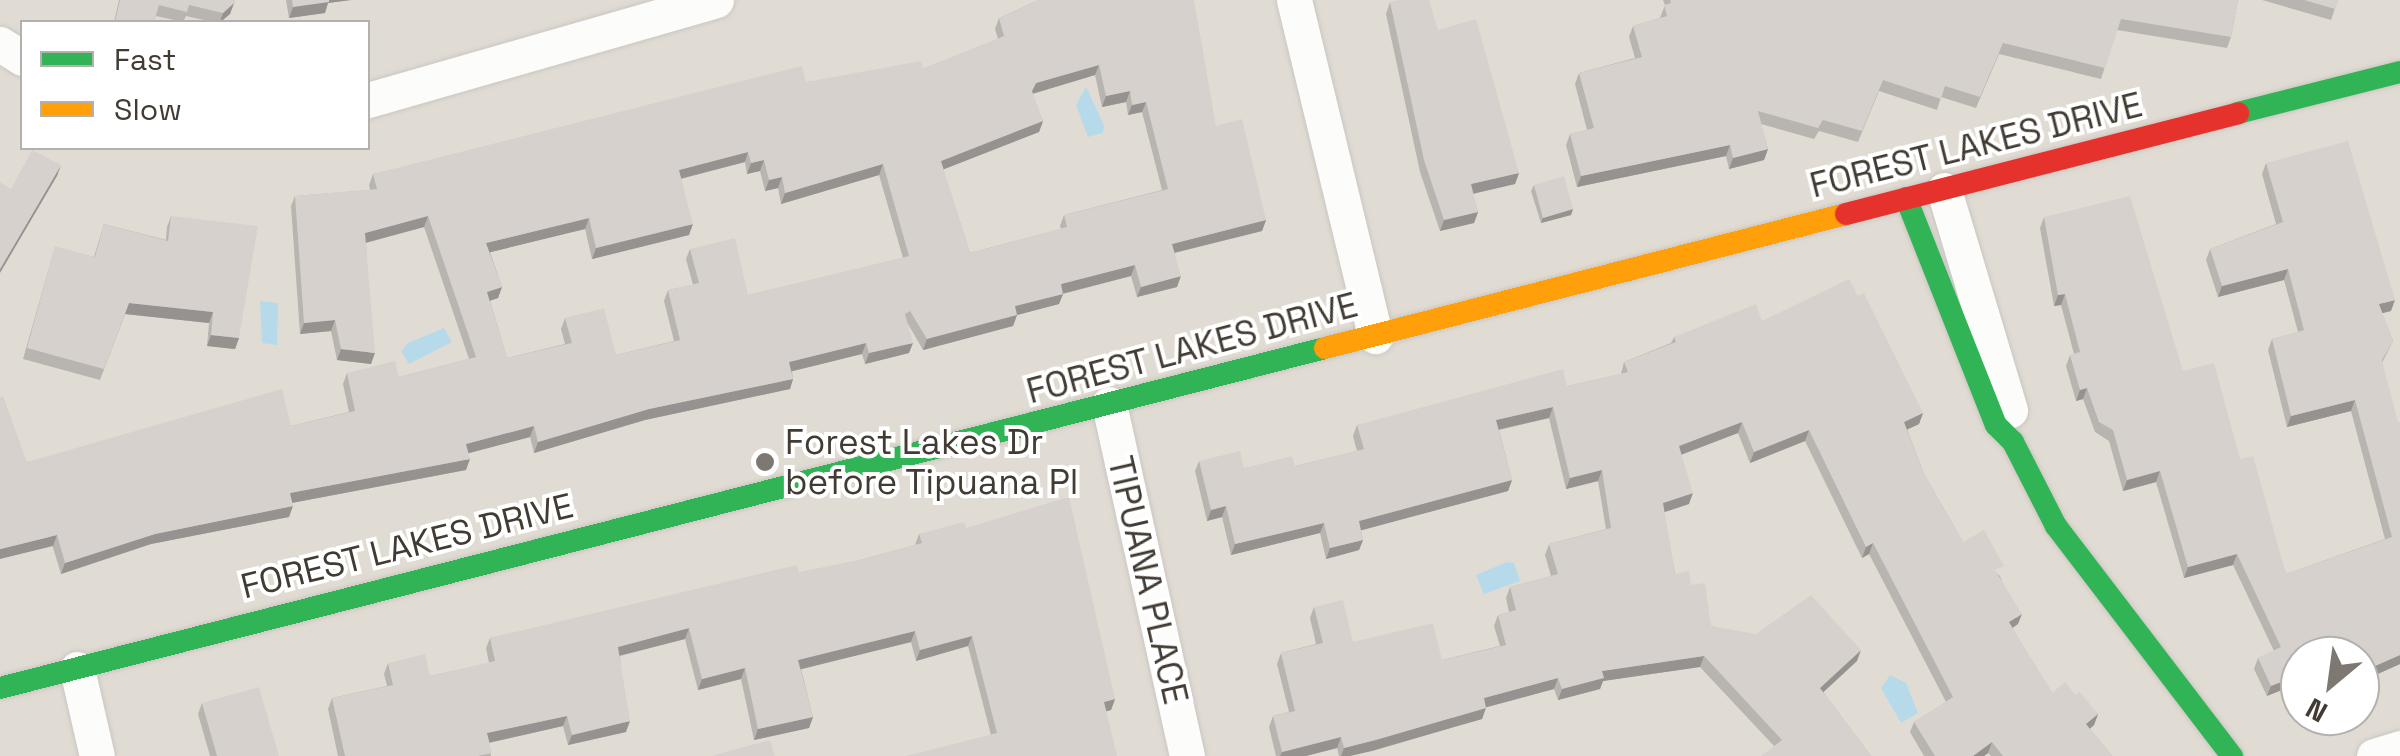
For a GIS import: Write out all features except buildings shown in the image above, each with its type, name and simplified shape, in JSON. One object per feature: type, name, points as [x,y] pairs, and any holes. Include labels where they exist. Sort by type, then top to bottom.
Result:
[{"type":"main road","name":"FOREST LAKES DRIVE","points":[[0,688],[2400,72]]},
{"type":"main road","points":[[1906,198],[1989,409],[2014,442],[2056,526],[2232,756]]},
{"type":"street","points":[[370,99],[716,0]]},
{"type":"street","points":[[1294,0],[1375,336]]},
{"type":"street","points":[[1944,190],[1990,332],[2014,442]]},
{"type":"street","name":"TIPUANA PLACE","points":[[1109,404],[1187,756]]},
{"type":"street","points":[[77,670],[97,756]]},
{"type":"street","points":[[2374,756],[2400,748]]},
{"type":"shaded area","points":[[0,0],[2400,0],[2400,756],[0,756]]},
{"type":"water","points":[[1086,87],[1104,125],[1103,133],[1088,137],[1076,105]]},
{"type":"water","points":[[260,301],[278,303],[277,345],[262,343]]},
{"type":"water","points":[[444,328],[452,342],[409,364],[401,351],[408,343]]},
{"type":"water","points":[[1507,562],[1514,563],[1520,581],[1484,594],[1476,575]]},
{"type":"water","points":[[1890,675],[1906,683],[1918,713],[1901,723],[1881,688]]},
{"type":"traffic: fast","points":[[2238,113],[2400,72]]},
{"type":"traffic: fast","points":[[1906,198],[1996,425],[2013,442],[2056,526],[2232,756]]},
{"type":"traffic: fast","points":[[0,688],[1325,348]]},
{"type":"traffic: slow","points":[[1325,348],[1846,214]]},
{"type":"traffic: jam","points":[[1846,214],[2238,113]]},
{"type":"place","name":"Forest Lakes Dr before Tipuana Pl","points":[[765,462]]}]
